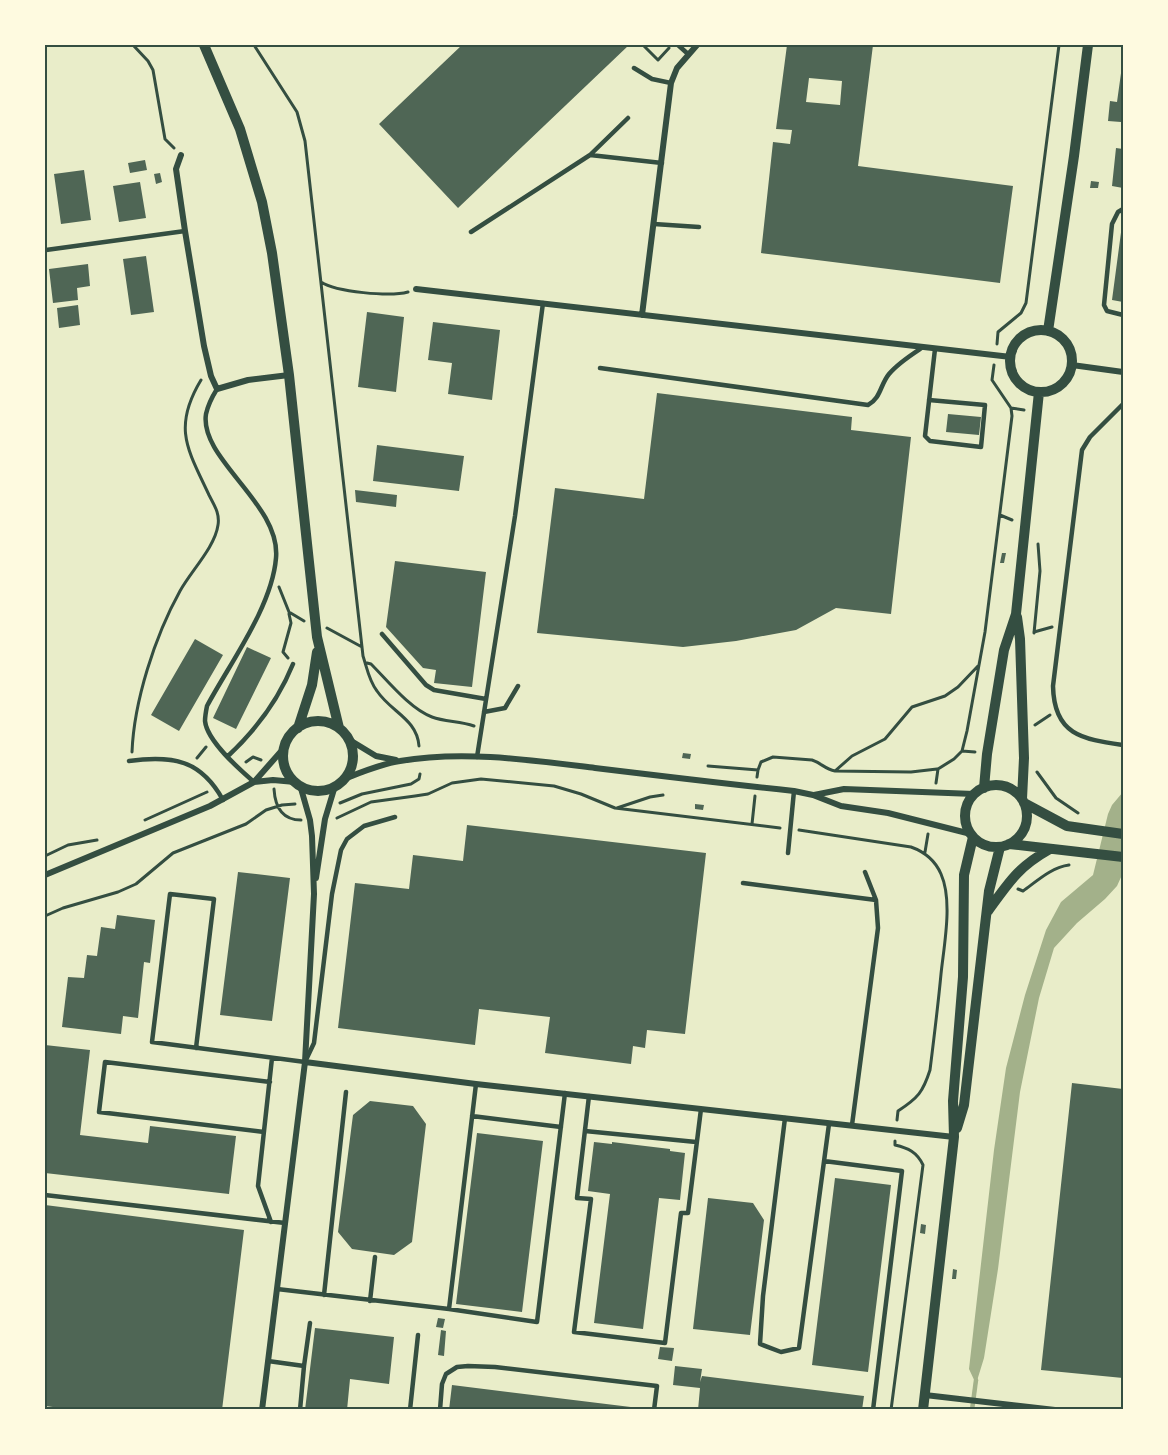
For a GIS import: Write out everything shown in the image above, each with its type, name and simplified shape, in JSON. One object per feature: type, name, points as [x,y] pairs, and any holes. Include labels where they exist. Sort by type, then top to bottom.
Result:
[{"type":"street","points":[[204,45],[240,129],[262,202],[274,264],[317,637],[339,728],[348,739],[376,756],[400,761]]},
{"type":"street","points":[[642,315],[671,83],[677,68],[697,45]]},
{"type":"street","points":[[1048,331],[1088,45]]},
{"type":"street","points":[[180,155],[176,169],[185,231],[211,376],[217,389],[248,380],[288,375]]},
{"type":"street","points":[[416,290],[1011,357]]},
{"type":"street","points":[[1048,331],[1064,340],[1072,356],[1072,365],[1065,382],[1048,392],[1039,393],[1021,385],[1014,377],[1011,357],[1014,347],[1028,333],[1048,331]]},
{"type":"street","points":[[1072,365],[1123,372]]},
{"type":"street","points":[[984,788],[1004,650],[1016,614],[1039,393]]},
{"type":"street","points":[[954,1137],[964,1105],[991,884],[1004,845],[1020,836],[1026,824],[1026,810],[1023,801],[1020,639],[1016,614]]},
{"type":"street","points":[[298,728],[312,685],[317,637]]},
{"type":"street","points":[[45,875],[223,800],[254,782],[298,728],[315,721],[339,728]]},
{"type":"street","points":[[262,1410],[305,1062],[314,894],[325,819],[339,783],[350,769],[353,757],[348,739]]},
{"type":"street","points":[[284,748],[284,764],[288,774],[298,784],[310,820],[314,894]]},
{"type":"street","points":[[254,782],[273,780],[320,790],[377,766],[400,761],[442,757],[477,757],[558,763],[794,791],[813,795],[841,806],[888,813],[972,835]]},
{"type":"street","points":[[1123,834],[1059,823],[1023,801],[1017,794],[998,785],[984,788],[974,794],[965,814],[967,828],[972,835],[988,846],[1004,845],[1123,856]]},
{"type":"street","points":[[813,795],[844,789],[974,794]]},
{"type":"street","points":[[923,1410],[954,1137],[953,1101],[963,977],[964,875],[972,835]]},
{"type":"street","points":[[986,914],[1015,874],[1029,861],[1050,849]]},
{"type":"street","points":[[305,1062],[476,1084],[954,1137]]},
{"type":"street","points":[[925,1395],[1055,1410]]},
{"type":"lane","points":[[678,45],[688,54]]},
{"type":"lane","points":[[634,68],[652,79],[671,83]]},
{"type":"lane","points":[[471,232],[590,155],[628,118]]},
{"type":"lane","points":[[590,155],[662,163]]},
{"type":"lane","points":[[1123,209],[1118,212],[1112,224],[1104,305],[1107,311],[1123,315]]},
{"type":"lane","points":[[654,224],[699,227]]},
{"type":"lane","points":[[46,250],[185,231]]},
{"type":"lane","points":[[477,757],[515,516],[543,303]]},
{"type":"lane","points":[[600,368],[868,405],[874,402],[889,374],[923,347]]},
{"type":"lane","points":[[929,400],[985,405],[981,447],[930,441],[925,436],[929,400],[935,349]]},
{"type":"lane","points":[[217,389],[206,414],[209,435],[218,452],[269,521],[277,556],[272,582],[264,602],[207,706],[205,724],[213,739],[254,782]]},
{"type":"lane","points":[[1123,404],[1090,437],[1082,450],[1053,686],[1053,701],[1061,722],[1070,731],[1083,738],[1123,745]]},
{"type":"lane","points":[[382,634],[426,685],[434,690],[486,699]]},
{"type":"lane","points":[[228,756],[251,735],[274,704],[292,664]]},
{"type":"lane","points":[[484,712],[505,708],[518,686]]},
{"type":"lane","points":[[130,761],[159,759],[192,765],[215,786],[223,800]]},
{"type":"lane","points":[[788,853],[794,791]]},
{"type":"lane","points":[[195,1048],[214,899],[170,894],[152,1042],[195,1048],[305,1062],[314,1042],[332,894],[341,850],[347,839],[364,826],[395,817]]},
{"type":"lane","points":[[852,1125],[878,928],[876,900],[865,872]]},
{"type":"lane","points":[[743,883],[876,900]]},
{"type":"lane","points":[[271,1222],[258,1186],[272,1058]]},
{"type":"lane","points":[[264,1132],[99,1112],[105,1062],[270,1082]]},
{"type":"lane","points":[[449,1309],[476,1084]]},
{"type":"lane","points":[[324,1295],[346,1092]]},
{"type":"lane","points":[[277,1290],[449,1309],[537,1322],[565,1093]]},
{"type":"lane","points":[[589,1096],[577,1198],[591,1199],[574,1332],[665,1344],[681,1213],[688,1213],[700,1109]]},
{"type":"lane","points":[[472,1116],[561,1127]]},
{"type":"lane","points":[[786,1118],[763,1296],[760,1344],[781,1352],[799,1348],[829,1124]]},
{"type":"lane","points":[[585,1131],[696,1142]]},
{"type":"lane","points":[[824,1161],[902,1171],[873,1410]]},
{"type":"lane","points":[[45,1195],[285,1223]]},
{"type":"lane","points":[[370,1301],[375,1257]]},
{"type":"lane","points":[[300,1410],[310,1323]]},
{"type":"lane","points":[[410,1410],[418,1335]]},
{"type":"lane","points":[[268,1361],[304,1366]]},
{"type":"lane","points":[[440,1410],[442,1384],[446,1374],[457,1367],[468,1366],[495,1367],[657,1386],[654,1410]]},
{"type":"path","points":[[133,45],[153,70],[165,139],[180,155]]},
{"type":"path","points":[[254,45],[297,112],[301,124],[309,172],[361,638],[369,677],[376,690],[414,728],[419,746]]},
{"type":"path","points":[[643,45],[658,60],[672,45]]},
{"type":"path","points":[[758,770],[761,762],[773,757],[812,760],[825,769],[835,771],[911,772],[938,769],[962,751],[968,731],[979,664],[1012,423],[1011,408],[992,380],[998,332],[1021,313],[1026,303],[1059,45]]},
{"type":"path","points":[[320,282],[339,289],[388,294],[416,290]]},
{"type":"path","points":[[130,761],[132,734],[155,650],[180,591],[217,533],[218,511],[196,468],[185,439],[185,421],[189,403],[201,380],[211,376]]},
{"type":"path","points":[[1011,408],[1037,412]]},
{"type":"path","points":[[1000,515],[1012,520]]},
{"type":"path","points":[[1033,643],[1040,571],[1038,544]]},
{"type":"path","points":[[289,612],[291,623],[283,652],[292,664]]},
{"type":"path","points":[[1034,632],[1060,626]]},
{"type":"path","points":[[366,663],[371,664],[421,711],[440,719],[460,721],[481,728]]},
{"type":"path","points":[[835,771],[852,756],[885,739],[912,707],[945,696],[958,687],[979,664]]},
{"type":"path","points":[[1031,716],[1031,728],[1057,711]]},
{"type":"path","points":[[192,765],[213,739]]},
{"type":"path","points":[[239,768],[253,757],[257,757],[267,766]]},
{"type":"path","points":[[934,792],[938,769]]},
{"type":"path","points":[[341,802],[362,794],[411,784],[419,779],[420,774]]},
{"type":"path","points":[[325,819],[343,816],[358,806],[371,802],[428,794],[452,783],[481,779],[554,786],[615,808],[791,829],[901,846],[925,852],[942,875],[945,890],[946,932],[930,1070],[924,1090],[898,1111],[895,1144],[913,1151],[923,1165],[891,1410]]},
{"type":"path","points":[[273,780],[276,807],[281,813],[295,820],[310,820]]},
{"type":"path","points":[[141,821],[208,792],[215,786]]},
{"type":"path","points":[[615,808],[663,795]]},
{"type":"path","points":[[45,916],[136,884],[173,854],[246,824],[257,816]]},
{"type":"path","points":[[925,852],[929,824]]},
{"type":"path","points":[[45,856],[68,845],[105,837]]},
{"type":"shaded area","points":[[1123,792],[1122,875],[1117,886],[1105,899],[1077,923],[1054,948],[1039,998],[1020,1092],[998,1269],[984,1358],[976,1384],[969,1369],[994,1150],[1006,1068],[1025,995],[1046,930],[1061,902],[1093,875],[1108,814]]},
{"type":"building","points":[[462,45],[629,45],[458,208],[379,124]]},
{"type":"building","points":[[787,45],[873,45],[858,166],[1013,186],[1000,283],[761,253],[773,142],[790,144],[792,130],[776,129]],"holes":[[[809,78],[842,81],[840,105],[806,102]]]},
{"type":"building","points":[[1122,66],[1123,114],[1121,122],[1108,121],[1110,101],[1117,102]]},
{"type":"building","points":[[1116,148],[1123,149],[1123,188],[1112,186]]},
{"type":"building","points":[[145,160],[147,170],[130,173],[128,163]]},
{"type":"building","points":[[84,170],[91,220],[61,224],[54,174]]},
{"type":"building","points":[[160,173],[162,182],[156,184],[154,174]]},
{"type":"building","points":[[1091,181],[1099,182],[1098,188],[1090,188]]},
{"type":"building","points":[[140,182],[146,218],[119,222],[113,186]]},
{"type":"building","points":[[1123,225],[1123,302],[1112,300]]},
{"type":"building","points":[[146,256],[154,312],[131,315],[123,259]]},
{"type":"building","points":[[88,264],[90,286],[77,288],[78,300],[53,303],[49,269]]},
{"type":"building","points":[[78,305],[80,325],[59,328],[57,308]]},
{"type":"building","points":[[367,312],[404,317],[396,392],[358,387]]},
{"type":"building","points":[[433,322],[500,330],[492,400],[448,394],[452,363],[428,360]]},
{"type":"building","points":[[657,393],[852,417],[851,430],[911,437],[891,614],[836,608],[796,630],[736,641],[683,647],[537,633],[555,488],[644,499]]},
{"type":"building","points":[[948,414],[981,417],[979,435],[946,432]]},
{"type":"building","points":[[377,445],[464,456],[459,491],[373,481]]},
{"type":"building","points":[[355,490],[397,495],[396,507],[356,502]]},
{"type":"building","points":[[1002,553],[1006,553],[1004,563],[1000,563]]},
{"type":"building","points":[[395,561],[486,572],[472,687],[434,683],[436,670],[423,668],[386,627]]},
{"type":"building","points":[[195,639],[223,655],[179,731],[151,715]]},
{"type":"building","points":[[247,647],[271,658],[236,729],[213,718]]},
{"type":"building","points":[[683,753],[691,754],[690,759],[682,758]]},
{"type":"building","points":[[695,804],[704,805],[703,810],[695,809]]},
{"type":"building","points":[[467,825],[706,853],[685,1034],[647,1030],[645,1048],[633,1046],[631,1064],[545,1053],[550,1017],[479,1009],[475,1045],[338,1028],[355,883],[409,889],[413,855],[463,861]]},
{"type":"building","points":[[238,872],[290,878],[272,1021],[220,1015]]},
{"type":"building","points":[[117,915],[155,920],[150,963],[144,962],[138,1018],[123,1016],[121,1034],[62,1027],[68,977],[84,978],[87,955],[97,956],[101,927],[115,929]]},
{"type":"building","points":[[45,1045],[90,1050],[80,1135],[148,1143],[150,1126],[236,1136],[229,1194],[45,1173]]},
{"type":"building","points":[[1072,1083],[1123,1089],[1123,1378],[1041,1370]]},
{"type":"building","points":[[370,1101],[413,1106],[426,1124],[412,1242],[394,1255],[352,1249],[338,1232],[353,1115]]},
{"type":"building","points":[[477,1133],[543,1141],[522,1312],[456,1304]]},
{"type":"building","points":[[594,1142],[670,1149],[670,1151],[685,1153],[680,1200],[659,1198],[643,1329],[594,1323],[610,1194],[588,1191]]},
{"type":"building","points":[[835,1178],[891,1185],[868,1372],[812,1365]]},
{"type":"building","points":[[708,1198],[753,1203],[764,1220],[750,1335],[693,1329]]},
{"type":"building","points":[[45,1205],[244,1230],[222,1410],[76,1410],[45,1406]]},
{"type":"building","points":[[921,1224],[926,1225],[925,1234],[920,1233]]},
{"type":"building","points":[[953,1269],[957,1270],[956,1279],[952,1279]]},
{"type":"building","points":[[438,1318],[445,1319],[443,1328],[436,1327]]},
{"type":"building","points":[[315,1328],[394,1337],[389,1384],[350,1379],[347,1410],[305,1410]]},
{"type":"building","points":[[441,1330],[446,1331],[444,1356],[438,1355]]},
{"type":"building","points":[[660,1347],[674,1348],[672,1361],[658,1359]]},
{"type":"building","points":[[675,1366],[702,1369],[700,1382],[702,1376],[864,1396],[862,1410],[698,1410],[700,1388],[673,1385]]},
{"type":"building","points":[[452,1385],[647,1409],[647,1410],[449,1410]]},
{"type":"waterway","points":[[972,1410],[976,1380]]}]
